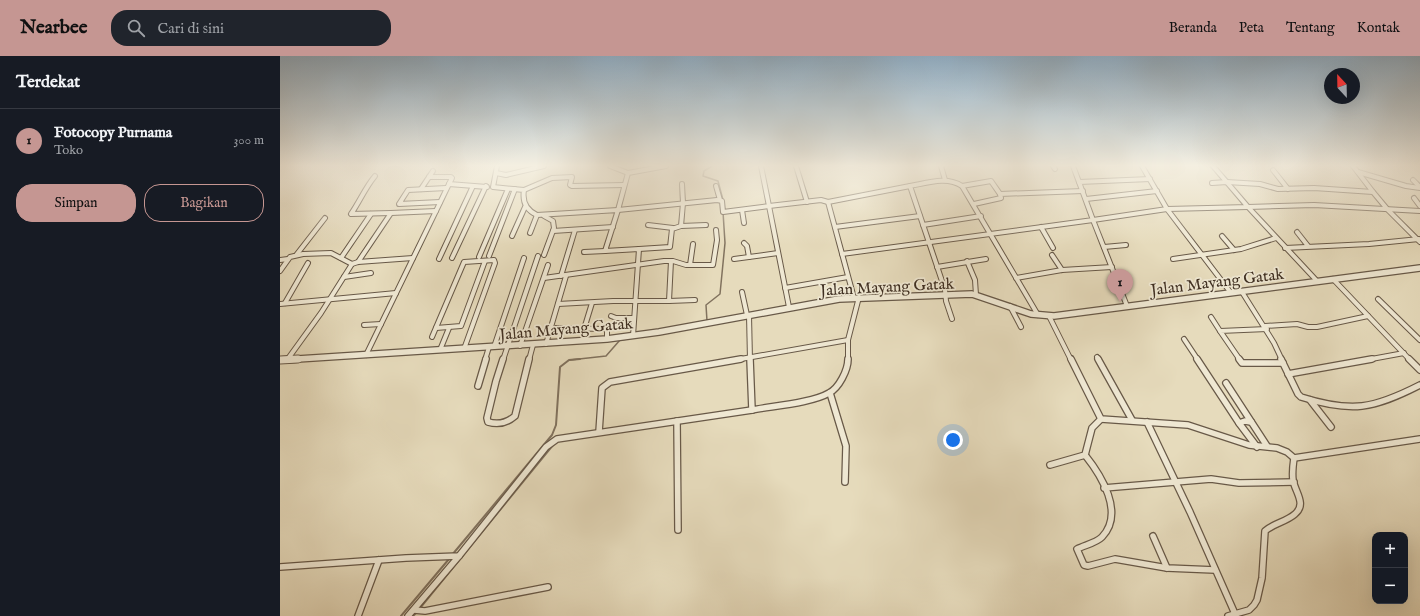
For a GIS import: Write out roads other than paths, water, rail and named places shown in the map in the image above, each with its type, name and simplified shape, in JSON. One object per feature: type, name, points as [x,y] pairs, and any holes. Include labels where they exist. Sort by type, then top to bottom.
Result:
[{"type":"street","points":[[365,192],[351,213],[352,214],[436,211]]},
{"type":"street","points":[[406,192],[400,204],[440,202]]},
{"type":"street","points":[[366,355],[444,192]]},
{"type":"street","points":[[439,259],[470,192]]},
{"type":"street","points":[[452,258],[483,192]]},
{"type":"street","points":[[479,257],[507,192]]},
{"type":"street","points":[[489,256],[514,192]]},
{"type":"street","points":[[524,192],[523,201],[529,212],[544,216],[720,200]]},
{"type":"street","points":[[605,251],[622,192]]},
{"type":"street","points":[[681,226],[682,192]]},
{"type":"street","points":[[718,192],[720,200],[722,201],[723,212],[824,200],[828,202],[879,192]]},
{"type":"street","points":[[766,192],[790,307]]},
{"type":"street","points":[[804,192],[807,202]]},
{"type":"street","points":[[912,192],[945,290],[952,319]]},
{"type":"street","points":[[966,192],[992,234],[1038,315]]},
{"type":"street","points":[[974,204],[1001,198],[1000,194],[1052,192]]},
{"type":"street","points":[[1083,192],[1093,220],[1128,306]]},
{"type":"street","points":[[1086,199],[1147,192]]},
{"type":"street","points":[[1158,192],[1167,209],[1231,293]]},
{"type":"street","points":[[1236,192],[1317,282]]},
{"type":"street","points":[[1373,192],[1388,210],[1419,240]]},
{"type":"street","points":[[1414,198],[1420,206]]},
{"type":"street","points":[[408,616],[417,610],[454,556],[505,500],[546,447],[553,441],[561,438],[599,432],[752,410],[817,398],[830,393],[845,373],[848,362],[848,340],[856,297],[848,277],[828,202]]},
{"type":"street","points":[[512,236],[525,206]]},
{"type":"street","points":[[842,254],[1167,209],[1314,206],[1418,211],[1420,216]]},
{"type":"street","points":[[742,210],[744,223]]},
{"type":"street","points":[[358,262],[391,213]]},
{"type":"street","points":[[341,258],[371,214]]},
{"type":"street","points":[[530,233],[537,215]]},
{"type":"street","points":[[544,216],[553,222],[553,231],[544,255]]},
{"type":"street","points":[[835,227],[920,216]]},
{"type":"street","points":[[923,225],[981,216]]},
{"type":"street","points":[[280,260],[288,259],[297,254],[325,218]]},
{"type":"street","points":[[648,226],[666,226],[673,228],[681,226],[706,225]]},
{"type":"street","points":[[553,231],[613,227]]},
{"type":"street","points":[[1040,227],[1053,248]]},
{"type":"street","points":[[584,252],[669,247],[673,228]]},
{"type":"street","points":[[546,344],[552,328],[575,230]]},
{"type":"street","points":[[544,278],[671,261],[690,265],[714,264],[716,230]]},
{"type":"street","points":[[1297,232],[1308,246]]},
{"type":"street","points":[[1222,236],[1234,250]]},
{"type":"street","points":[[1173,259],[1234,250],[1276,238]]},
{"type":"street","points":[[1285,248],[1308,246],[1376,245],[1419,240]]},
{"type":"street","points":[[744,243],[747,246],[749,257]]},
{"type":"street","points":[[690,265],[693,244]]},
{"type":"street","points":[[1104,247],[1126,244]]},
{"type":"street","points":[[633,336],[639,249]]},
{"type":"street","points":[[297,254],[331,253],[352,264]]},
{"type":"street","points":[[734,260],[778,253]]},
{"type":"street","points":[[280,260],[284,255]]},
{"type":"street","points":[[1052,255],[1062,270]]},
{"type":"street","points":[[533,345],[515,416],[510,421],[492,424],[488,422],[487,418],[496,380],[509,346],[538,256]]},
{"type":"street","points":[[283,360],[329,299],[352,264],[358,262],[413,258]]},
{"type":"street","points":[[478,386],[524,258]]},
{"type":"street","points":[[280,271],[288,259]]},
{"type":"street","points":[[937,267],[986,259]]},
{"type":"street","points":[[432,337],[464,262],[493,260],[496,262],[464,349]]},
{"type":"street","points":[[436,328],[449,328],[462,325],[485,261]]},
{"type":"street","points":[[669,301],[671,261]]},
{"type":"street","points":[[967,261],[975,280],[976,295]]},
{"type":"street","points":[[283,304],[308,263]]},
{"type":"street","points":[[520,346],[548,265]]},
{"type":"street","points":[[1016,278],[1062,270],[1112,267]]},
{"type":"street","name":"Jalan Mayang Gatak","points":[[283,360],[520,346],[607,339],[633,336],[790,307],[856,297],[976,295],[1038,315],[1049,316],[1420,268]]},
{"type":"street","points":[[344,277],[371,273]]},
{"type":"street","points":[[785,288],[848,277]]},
{"type":"street","points":[[1333,279],[1420,370]]},
{"type":"street","points":[[742,292],[748,315],[752,410]]},
{"type":"street","points":[[1242,292],[1266,328],[1298,395],[1310,400],[1348,407],[1361,407],[1397,396],[1420,385]]},
{"type":"street","points":[[283,304],[396,293]]},
{"type":"street","points":[[1378,299],[1420,340]]},
{"type":"street","points":[[558,304],[695,300]]},
{"type":"street","points":[[584,329],[592,303]]},
{"type":"street","points":[[1010,306],[1021,327]]},
{"type":"street","points":[[611,316],[616,318],[634,318]]},
{"type":"street","points":[[1049,316],[1101,419]]},
{"type":"street","points":[[1220,331],[1297,324],[1315,327],[1368,316]]},
{"type":"street","points":[[1211,317],[1242,363],[1283,363]]},
{"type":"street","points":[[364,325],[381,324]]},
{"type":"street","points":[[440,350],[449,328]]},
{"type":"street","points":[[552,328],[607,329],[607,339]]},
{"type":"street","points":[[1184,339],[1239,423],[1257,447]]},
{"type":"street","points":[[599,432],[602,388],[607,383],[750,356],[848,340]]},
{"type":"street","points":[[1288,374],[1404,353]]},
{"type":"street","points":[[1097,357],[1132,420]]},
{"type":"street","points":[[1226,383],[1267,446]]},
{"type":"street","points":[[830,393],[846,446],[845,482]]},
{"type":"street","points":[[1310,400],[1331,428]]},
{"type":"street","points":[[1215,570],[1166,568],[1115,559],[1088,566],[1084,565],[1077,549],[1101,538],[1111,524],[1113,509],[1088,458],[1089,435],[1092,428],[1101,419],[1188,425],[1257,447],[1267,446],[1280,449],[1294,458],[1420,438]]},
{"type":"street","points":[[677,421],[678,530]]},
{"type":"street","points":[[1239,423],[1245,421],[1251,422]]},
{"type":"street","points":[[1146,422],[1176,483],[1215,570],[1233,616],[1251,607],[1257,599],[1262,569],[1265,531],[1271,526],[1294,516],[1300,508],[1301,500],[1294,482],[1292,471],[1294,458]]},
{"type":"street","points":[[1050,465],[1088,458]]},
{"type":"street","points":[[1104,488],[1211,479],[1239,483],[1294,482]]},
{"type":"street","points":[[1153,536],[1166,568]]},
{"type":"street","points":[[280,567],[454,556]]},
{"type":"street","points":[[358,616],[379,560]]},
{"type":"street","points":[[417,610],[548,588]]},
{"type":"waterway","points":[[721,192],[723,200]]},
{"type":"waterway","points":[[707,321],[706,305],[720,294],[725,243],[723,212]]},
{"type":"waterway","points":[[574,360],[606,356],[620,340],[628,339]]},
{"type":"waterway","points":[[574,360],[580,359]]},
{"type":"waterway","points":[[452,555],[552,435],[556,425],[560,367],[569,360],[574,360]]},
{"type":"waterway","points":[[570,360],[574,360]]},
{"type":"waterway","points":[[420,608],[553,445]]},
{"type":"waterway","points":[[401,616],[449,559]]},
{"type":"waterway","points":[[413,616],[416,613]]},
{"type":"place","name":"Fotocopy Purnama","points":[[1120,302]]}]
